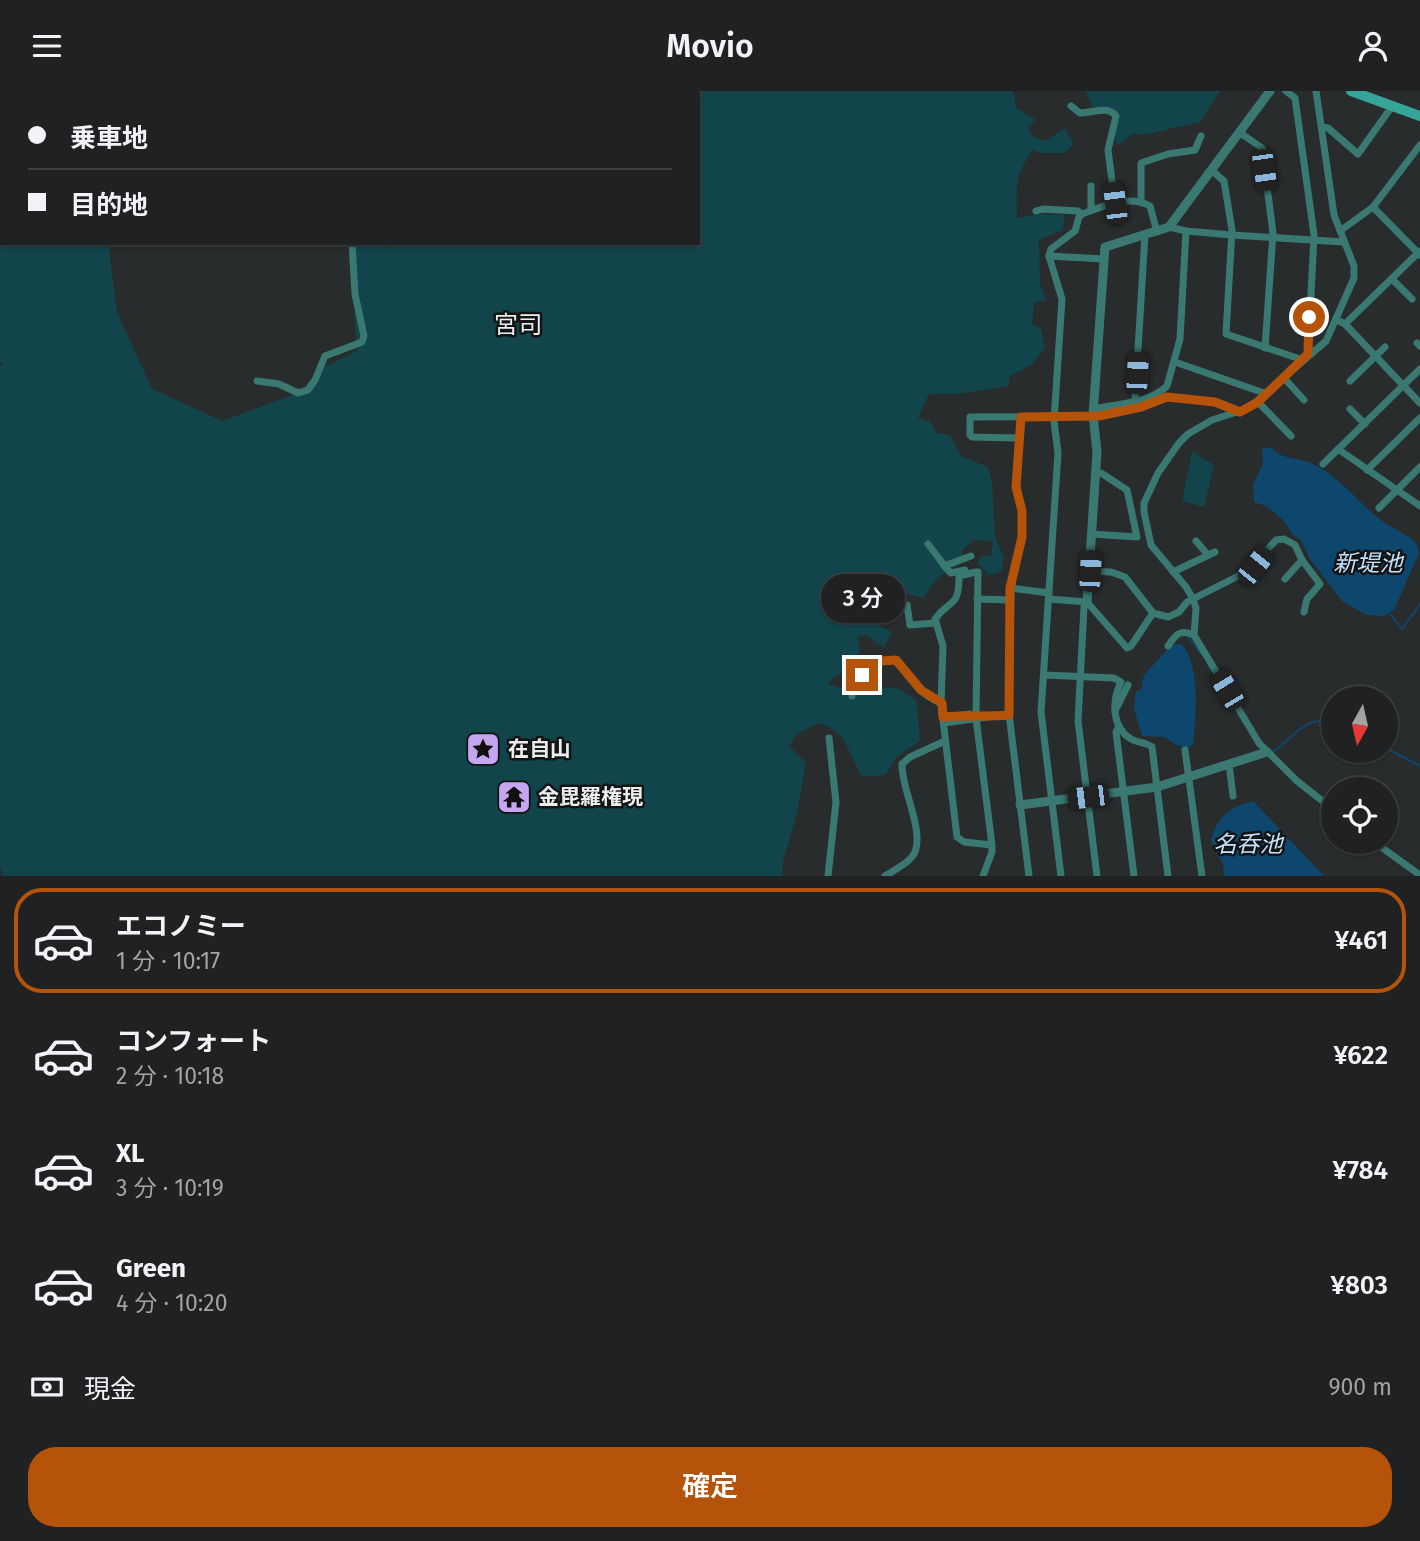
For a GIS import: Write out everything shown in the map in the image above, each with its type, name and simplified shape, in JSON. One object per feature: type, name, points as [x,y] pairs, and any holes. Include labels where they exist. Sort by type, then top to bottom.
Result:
[{"type":"main road","points":[[1351,91],[1420,116]]},
{"type":"street","points":[[1097,876],[1078,721],[1084,607],[1087,602],[1090,571],[1096,473],[1093,412],[1103,259],[1107,244],[1170,227],[1270,91]]},
{"type":"street","points":[[1286,91],[1295,98],[1313,239],[1306,357]]},
{"type":"street","points":[[1316,91],[1334,215],[1354,266],[1354,278],[1337,320],[1326,341],[1258,402],[1240,412],[1212,420],[1188,434],[1158,473],[1147,495],[1144,512],[1151,545],[1193,599],[1196,608],[1194,635],[1247,723],[1267,752],[1321,800]]},
{"type":"street","points":[[1322,127],[1328,128],[1358,154],[1393,105]]},
{"type":"street","points":[[1071,106],[1080,113],[1106,110],[1116,116],[1108,151],[1115,203]]},
{"type":"street","points":[[1239,132],[1262,148],[1273,237],[1265,348]]},
{"type":"street","points":[[1141,202],[1141,163],[1168,154],[1195,150],[1201,136]]},
{"type":"street","points":[[1340,231],[1373,207],[1420,145]]},
{"type":"street","points":[[1211,170],[1224,181],[1232,235],[1226,334],[1265,348],[1306,357]]},
{"type":"street","points":[[1091,186],[1091,211]]},
{"type":"street","points":[[1037,211],[1043,209],[1082,213],[1134,200],[1150,206],[1157,232]]},
{"type":"street","points":[[1345,324],[1419,253],[1373,207]]},
{"type":"street","points":[[1061,876],[1041,720],[1058,453],[1054,416],[1062,299],[1049,255],[1051,249],[1075,231],[1082,213]]},
{"type":"street","points":[[1170,227],[1232,235],[1344,242]]},
{"type":"street","points":[[1093,412],[1163,390],[1175,362],[1180,339],[1186,231]]},
{"type":"street","points":[[1135,400],[1145,235]]},
{"type":"street","points":[[257,381],[279,384],[298,393],[308,390],[324,356],[362,342],[365,336],[355,294],[352,245]]},
{"type":"street","points":[[1049,255],[1103,259]]},
{"type":"street","points":[[1392,279],[1412,299]]},
{"type":"street","points":[[1337,320],[1345,324],[1420,403]]},
{"type":"street","points":[[1350,381],[1385,347]]},
{"type":"street","points":[[1175,362],[1267,394]]},
{"type":"street","points":[[1323,464],[1420,369]]},
{"type":"street","points":[[1284,378],[1304,400]]},
{"type":"street","points":[[1019,438],[972,437],[970,417],[1054,416],[1141,407],[1167,397],[1215,402],[1240,412]]},
{"type":"street","points":[[1258,402],[1291,436]]},
{"type":"street","points":[[1350,409],[1365,424]]},
{"type":"street","points":[[1021,417],[1016,487],[1022,511],[1022,537],[1010,588],[1009,715],[1029,876]]},
{"type":"street","points":[[1367,470],[1420,418]]},
{"type":"street","points":[[1338,449],[1420,506]]},
{"type":"street","points":[[1380,508],[1420,467]]},
{"type":"street","points":[[1092,534],[1137,537],[1127,491],[1101,473],[1096,473]]},
{"type":"street","points":[[1090,571],[1111,572],[1125,577],[1153,613],[1162,617],[1174,615],[1186,602],[1248,571],[1279,539],[1292,542],[1320,585],[1307,599],[1304,612]]},
{"type":"street","points":[[1173,572],[1211,553],[1196,541]]},
{"type":"street","points":[[928,544],[944,568],[951,573],[975,568],[978,572],[976,717],[992,845],[983,876]]},
{"type":"street","points":[[944,565],[971,556]]},
{"type":"street","points":[[1285,579],[1302,560]]},
{"type":"street","points":[[976,572],[959,576],[959,594],[956,601],[937,616],[935,623],[943,646],[943,720],[957,837],[964,842],[992,845]]},
{"type":"street","points":[[1010,588],[1087,602],[1127,648],[1153,613]]},
{"type":"street","points":[[977,599],[1010,600]]},
{"type":"street","points":[[907,605],[910,625],[935,623]]},
{"type":"street","points":[[1168,646],[1178,632],[1194,635]]},
{"type":"street","points":[[852,696],[856,681],[880,661],[891,659],[901,665],[921,690],[942,703]]},
{"type":"street","points":[[1044,675],[1114,678],[1121,682],[1114,699],[1114,712],[1119,726],[1129,739],[1152,747],[1168,876]]},
{"type":"street","points":[[1114,712],[1128,685]]},
{"type":"street","points":[[943,720],[970,714],[976,717],[1009,715]]},
{"type":"street","points":[[1119,726],[1116,732],[1134,876]]},
{"type":"street","points":[[828,876],[836,801],[829,738]]},
{"type":"street","points":[[885,876],[909,860],[915,852],[915,823],[902,764],[910,757],[945,741]]},
{"type":"street","points":[[1185,750],[1202,876]]},
{"type":"street","points":[[1020,805],[1157,787],[1267,752]]},
{"type":"street","points":[[1229,764],[1233,796]]},
{"type":"street","points":[[1391,854],[1420,875]]},
{"type":"shaded area","points":[[700,91],[1010,91],[1014,93],[1016,108],[1036,120],[1028,127],[1033,137],[1046,141],[1064,128],[1074,144],[1064,153],[1041,153],[1032,150],[1022,168],[1017,190],[1017,218],[1040,214],[1065,215],[1062,230],[1039,240],[1040,284],[1046,300],[1034,303],[1032,324],[1041,329],[1045,348],[1031,365],[1010,376],[1008,386],[957,394],[929,394],[918,418],[930,421],[936,433],[950,435],[961,456],[988,467],[992,481],[995,537],[1004,558],[1001,572],[989,575],[977,563],[982,556],[991,556],[993,541],[974,540],[963,549],[960,564],[939,578],[924,598],[907,594],[885,596],[879,609],[880,626],[892,632],[884,648],[866,635],[858,636],[860,651],[846,672],[835,676],[828,684],[841,688],[859,680],[863,686],[897,688],[916,700],[920,741],[897,757],[885,775],[862,777],[846,744],[835,731],[818,723],[797,734],[789,746],[806,763],[797,813],[783,861],[782,876],[3,876],[0,866],[0,366],[3,364],[0,362],[0,245],[108,245],[117,312],[152,389],[222,421],[298,393],[324,367],[357,351],[354,307],[355,245],[380,245],[386,250],[388,245],[700,245]]},
{"type":"shaded area","points":[[1086,91],[1220,91],[1200,122],[1148,134],[1131,134],[1117,145],[1116,110],[1092,107]]},
{"type":"shaded area","points":[[1192,451],[1214,465],[1204,507],[1182,501]]},
{"type":"water","name":"新堤池","points":[[1271,447],[1280,455],[1310,463],[1324,470],[1381,520],[1417,544],[1419,553],[1394,610],[1383,616],[1367,615],[1343,602],[1310,559],[1301,540],[1266,506],[1254,502],[1253,485],[1263,464],[1262,449]]},
{"type":"water","points":[[1181,644],[1192,664],[1196,691],[1193,744],[1188,748],[1176,745],[1165,737],[1142,736],[1134,709],[1136,691],[1141,690],[1144,675],[1172,645]]},
{"type":"water","name":"名呑池","points":[[1253,801],[1324,876],[1224,876],[1223,864],[1211,840],[1214,832],[1226,814]]},
{"type":"waterway","points":[[1390,614],[1402,629],[1420,604]]},
{"type":"waterway","points":[[1188,636],[1201,654]]},
{"type":"waterway","points":[[1208,664],[1230,702]]},
{"type":"waterway","points":[[1273,752],[1308,724],[1321,721]]},
{"type":"waterway","points":[[1398,754],[1420,766]]},
{"type":"place","name":"在自山","points":[[483,749]]},
{"type":"place","name":"金毘羅権現","points":[[514,797]]},
{"type":"district","name":"宮司","points":[[518,325]]},
{"type":"route","points":[[862,675],[880,661],[896,660],[916,686],[942,703],[943,717],[970,714],[976,717],[1009,715],[1010,588],[1022,537],[1022,511],[1016,487],[1021,417],[1099,416],[1141,407],[1167,397],[1215,402],[1240,412],[1258,402],[1303,361],[1308,354],[1309,317]]}]
